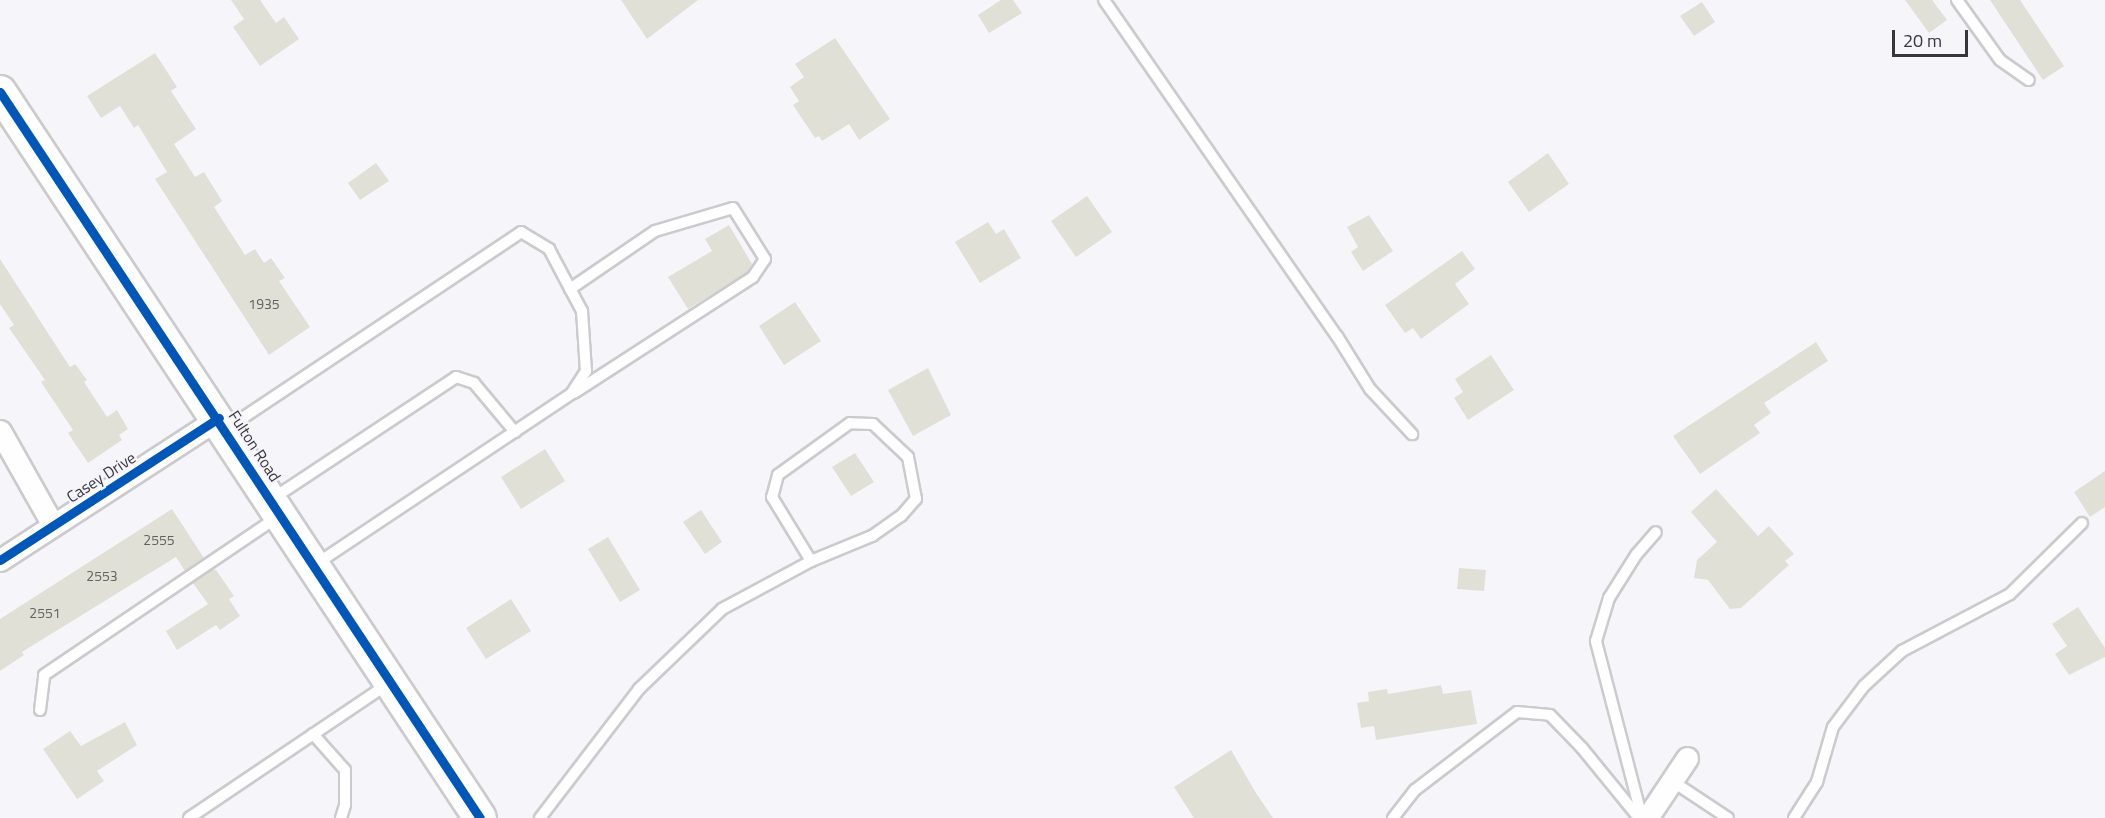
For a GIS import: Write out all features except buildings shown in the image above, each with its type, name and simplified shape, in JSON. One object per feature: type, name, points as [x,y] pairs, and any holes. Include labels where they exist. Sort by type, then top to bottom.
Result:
[{"type":"main road","name":"Fulton Road","points":[[0,92],[223,424],[480,818]]},
{"type":"street","name":"Casey Drive","points":[[0,560],[53,525],[223,424]]},
{"type":"street","points":[[0,431],[53,525]]},
{"type":"street","points":[[1647,818],[1687,758]]},
{"type":"lane","points":[[1104,0],[1337,336],[1370,389],[1412,434]]},
{"type":"lane","points":[[1957,0],[2000,60],[2029,80]]},
{"type":"lane","points":[[314,565],[753,277],[765,259],[733,208],[655,231],[570,289]]},
{"type":"lane","points":[[223,424],[521,232],[549,249],[582,310],[586,371],[572,394]]},
{"type":"lane","points":[[40,710],[44,675],[456,377],[474,383],[515,432]]},
{"type":"lane","points":[[540,818],[639,689],[722,609],[811,561],[872,536],[901,516],[916,499],[908,457],[873,424],[850,423],[778,475],[772,497],[811,561]]},
{"type":"lane","points":[[1794,818],[1817,782],[1833,727],[1864,686],[1902,651],[2010,594],[2082,523]]},
{"type":"lane","points":[[1641,818],[1596,641],[1609,598],[1636,555],[1656,532]]},
{"type":"lane","points":[[189,818],[390,682]]},
{"type":"lane","points":[[1392,818],[1414,790],[1517,712],[1550,716],[1582,748],[1641,818]]},
{"type":"lane","points":[[313,734],[345,770],[345,805],[341,818]]},
{"type":"lane","points":[[1672,781],[1728,818]]},
{"type":"cycle path","points":[[0,92],[480,818]]},
{"type":"cycle path","points":[[0,560],[219,418]]}]
